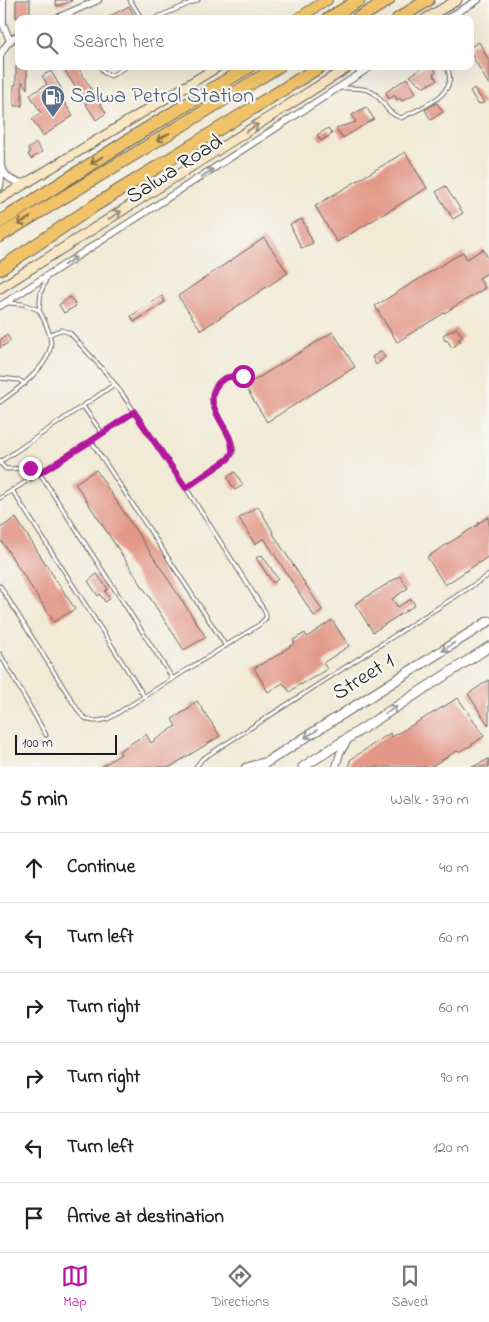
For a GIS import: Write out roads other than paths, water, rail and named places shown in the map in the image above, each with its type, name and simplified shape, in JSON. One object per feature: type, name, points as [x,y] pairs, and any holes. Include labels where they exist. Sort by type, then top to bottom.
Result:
[{"type":"highway","points":[[335,15],[359,0]]},
{"type":"highway","points":[[364,15],[388,0]]},
{"type":"highway","points":[[404,15],[428,0]]},
{"type":"highway","points":[[0,222],[243,70]]},
{"type":"highway","name":"Salwa Road","points":[[0,236],[272,70]]},
{"type":"highway","name":"Salwa Road","points":[[0,269],[94,206],[315,70]]},
{"type":"main road","points":[[304,15],[327,0]]},
{"type":"main road","points":[[306,15],[334,0]]},
{"type":"main road","points":[[432,15],[457,0]]},
{"type":"main road","points":[[0,199],[212,70]]},
{"type":"main road","name":"Salwa Road","points":[[0,288],[344,70]]},
{"type":"street","points":[[3,0],[3,24],[10,41]]},
{"type":"street","points":[[72,15],[98,0]]},
{"type":"street","points":[[453,15],[478,0]]},
{"type":"street","points":[[0,187],[0,56],[5,46],[15,38]]},
{"type":"street","name":"Salwa Road","points":[[3,304],[366,70]]},
{"type":"street","points":[[1,166],[8,178],[26,183]]},
{"type":"street","name":"Street 1","points":[[259,767],[489,621]]},
{"type":"street","name":"Street 1","points":[[303,767],[489,648]]},
{"type":"street","points":[[336,767],[340,753],[350,737]]},
{"type":"street","points":[[245,767],[271,759]]},
{"type":"lane","points":[[130,0],[139,15]]},
{"type":"lane","points":[[162,15],[198,0]]},
{"type":"lane","points":[[102,70],[111,76],[121,70]]},
{"type":"lane","points":[[338,89],[364,89],[375,94],[391,115],[401,118],[438,99],[446,92],[450,78],[448,70]]},
{"type":"lane","points":[[0,402],[25,384],[46,360],[50,350],[50,334],[40,310],[41,292],[47,276]]},
{"type":"lane","points":[[3,304],[23,304],[40,310]]},
{"type":"lane","points":[[0,586],[82,716],[92,721],[108,719],[263,623],[266,618],[266,614],[186,488],[115,384],[70,333],[61,330],[50,334]]},
{"type":"lane","points":[[186,488],[228,459],[232,453],[232,443],[215,410],[212,398],[220,381],[226,377],[243,376]]},
{"type":"lane","points":[[0,378],[19,380],[25,384]]},
{"type":"lane","points":[[115,384],[0,463],[6,470],[33,468],[40,473],[172,679]]},
{"type":"lane","points":[[83,406],[102,433]]},
{"type":"lane","points":[[0,498],[134,412]]},
{"type":"lane","points":[[91,441],[226,646]]},
{"type":"lane","points":[[12,490],[144,696]]},
{"type":"lane","points":[[196,767],[202,758],[489,575]]},
{"type":"lane","points":[[0,654],[46,735]]},
{"type":"place","name":"Salwa Petrol Station","points":[[53,118]]}]
